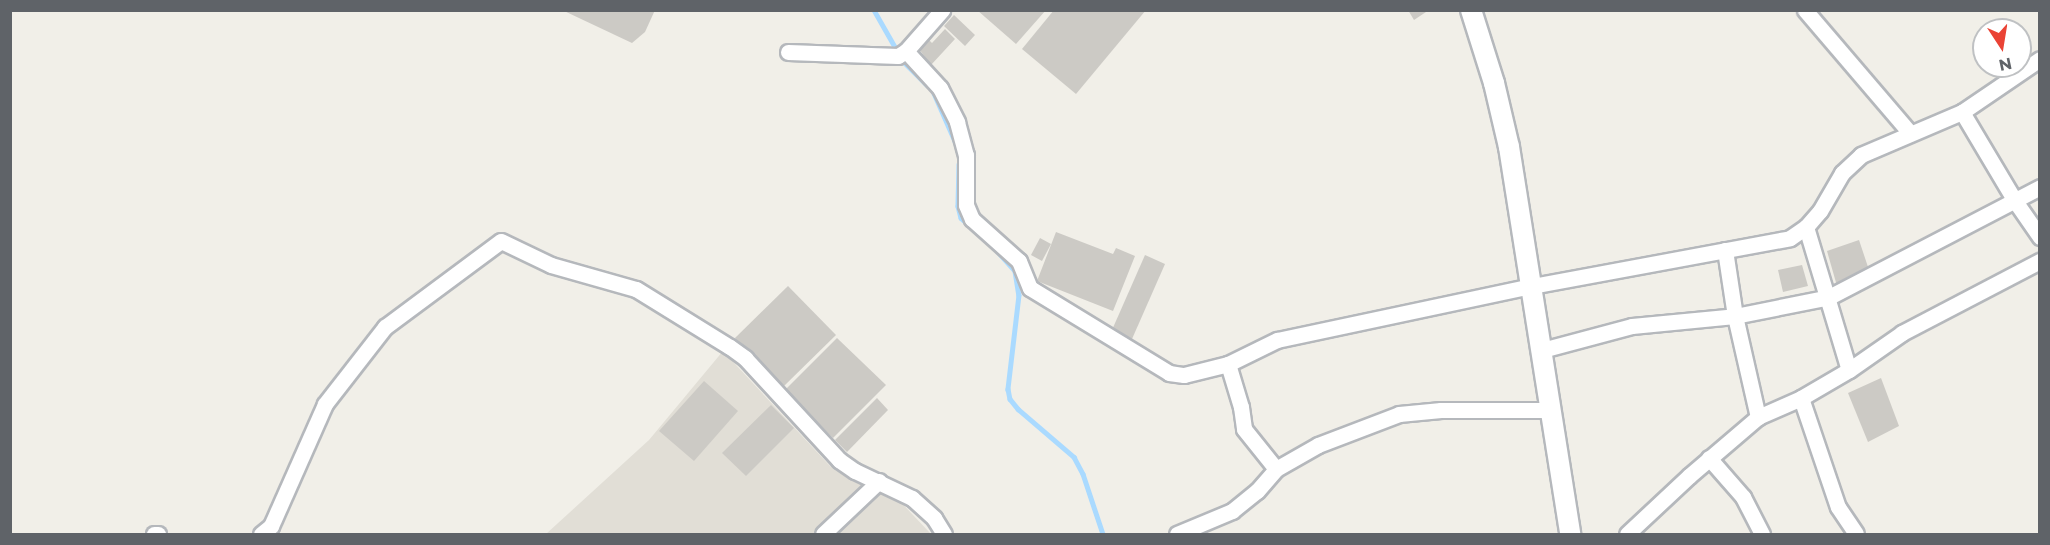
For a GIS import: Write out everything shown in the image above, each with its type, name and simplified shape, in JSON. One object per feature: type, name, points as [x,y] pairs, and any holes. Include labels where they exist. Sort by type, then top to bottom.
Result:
[{"type":"street","points":[[903,54],[942,10]]},
{"type":"street","points":[[1471,10],[1494,83],[1509,147],[1570,534]]},
{"type":"street","points":[[1805,10],[1910,133]]},
{"type":"street","points":[[788,52],[903,54],[940,88],[957,122],[966,155],[966,205],[972,219],[1019,261],[1030,288],[1169,373],[1184,375],[1228,364],[1277,340],[1532,286],[1790,238],[1806,227],[1820,211],[1842,173],[1861,155],[1962,112],[2040,59]]},
{"type":"street","points":[[1962,112],[2015,201],[2040,237]]},
{"type":"street","points":[[1542,350],[1632,326],[1735,316],[1829,297],[2040,187]]},
{"type":"street","points":[[1806,227],[1829,297],[1849,370]]},
{"type":"street","points":[[261,534],[272,526],[325,404],[386,327],[501,241],[551,265],[636,289],[730,346],[745,358],[839,460],[855,471],[912,498],[934,518],[944,534]]},
{"type":"street","points":[[1725,250],[1735,316],[1758,417]]},
{"type":"street","points":[[1627,534],[1709,458],[1758,417],[1802,398],[1849,370],[1902,333],[2040,261]]},
{"type":"street","points":[[1228,364],[1241,407],[1244,429],[1276,468]]},
{"type":"street","points":[[1802,398],[1838,507],[1856,534]]},
{"type":"street","points":[[1177,534],[1232,511],[1257,491],[1276,468],[1318,445],[1399,414],[1441,410],[1552,410]]},
{"type":"street","points":[[1709,458],[1743,496],[1762,534]]},
{"type":"street","points":[[823,534],[879,481]]},
{"type":"shaded area","points":[[723,351],[830,466],[895,496],[931,534],[546,534],[649,440]]},
{"type":"building","points":[[562,10],[655,10],[645,32],[632,43]]},
{"type":"building","points":[[977,10],[1046,10],[1016,44]]},
{"type":"building","points":[[1054,10],[1146,10],[1076,94],[1022,49]]},
{"type":"building","points":[[1408,10],[1429,10],[1414,20]]},
{"type":"building","points":[[954,15],[975,35],[965,46],[944,26]]},
{"type":"building","points":[[945,29],[955,39],[931,65],[919,49],[928,39],[932,43]]},
{"type":"building","points":[[1056,232],[1113,254],[1116,248],[1135,256],[1113,311],[1037,281]]},
{"type":"building","points":[[1040,238],[1051,244],[1042,261],[1031,255]]},
{"type":"building","points":[[1859,240],[1869,270],[1837,286],[1827,251]]},
{"type":"building","points":[[1145,255],[1165,264],[1132,339],[1112,330]]},
{"type":"building","points":[[1802,265],[1808,286],[1783,292],[1778,270]]},
{"type":"building","points":[[788,286],[836,335],[783,387],[735,338]]},
{"type":"building","points":[[837,338],[886,385],[833,438],[785,390]]},
{"type":"building","points":[[1881,378],[1899,426],[1868,442],[1848,393]]},
{"type":"building","points":[[704,381],[738,411],[694,461],[659,431]]},
{"type":"building","points":[[877,398],[888,410],[847,452],[835,440]]},
{"type":"building","points":[[771,405],[794,428],[746,476],[722,453]]},
{"type":"waterway","points":[[874,10],[903,61],[927,85]]},
{"type":"waterway","points":[[933,91],[955,141]]},
{"type":"waterway","points":[[959,164],[958,206],[961,218],[970,226]]},
{"type":"waterway","points":[[998,252],[1015,271],[1019,295],[1008,389],[1010,399],[1018,409],[1074,457],[1083,474],[1103,534]]}]
